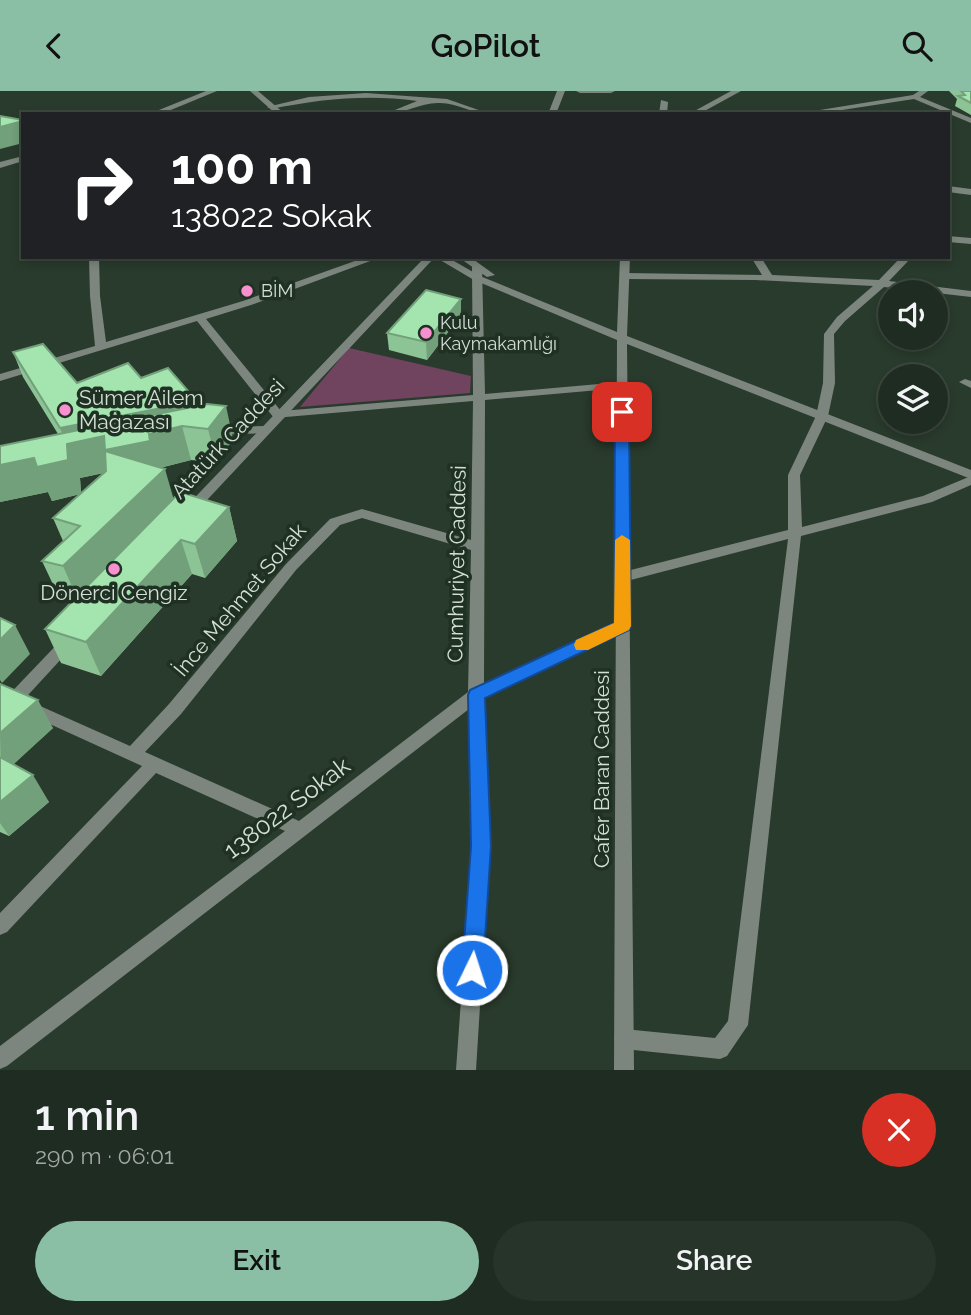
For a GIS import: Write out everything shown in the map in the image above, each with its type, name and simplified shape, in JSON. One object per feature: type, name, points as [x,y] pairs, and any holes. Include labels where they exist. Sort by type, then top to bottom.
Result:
[{"type":"street","points":[[158,112],[213,91]]},
{"type":"street","points":[[254,91],[278,112]]},
{"type":"street","points":[[445,91],[449,100]]},
{"type":"street","points":[[553,112],[561,91]]},
{"type":"street","points":[[580,91],[611,91]]},
{"type":"street","points":[[697,112],[737,91]]},
{"type":"street","points":[[814,112],[915,97],[924,91]]},
{"type":"street","points":[[271,107],[307,99],[351,95],[403,96],[424,100],[449,100],[481,112]]},
{"type":"street","points":[[915,97],[971,121]]},
{"type":"street","points":[[394,112],[424,100]]},
{"type":"street","points":[[886,101],[896,112]]},
{"type":"street","points":[[663,112],[664,102]]},
{"type":"street","points":[[0,165],[21,159]]},
{"type":"street","points":[[950,189],[971,192]]},
{"type":"street","points":[[950,239],[971,241]]},
{"type":"street","points":[[94,259],[101,347]]},
{"type":"street","points":[[0,378],[199,317],[370,259]]},
{"type":"street","name":"Atatürk Caddesi","points":[[181,520],[429,259]]},
{"type":"street","points":[[445,259],[622,338],[822,415],[971,477]]},
{"type":"street","points":[[465,259],[477,273]]},
{"type":"street","name":"Cafer Baran Caddesi","points":[[624,1070],[622,338],[625,259]]},
{"type":"street","points":[[757,259],[768,277]]},
{"type":"street","points":[[885,280],[905,259]]},
{"type":"street","name":"Cumhuriyet Caddesi","points":[[466,1070],[481,846],[476,695],[479,397],[477,273]]},
{"type":"street","points":[[625,276],[819,278],[878,283]]},
{"type":"street","points":[[624,1039],[720,1049],[738,1025],[795,533],[794,475],[822,415],[829,383],[829,334],[841,319],[878,287]]},
{"type":"street","points":[[948,291],[971,294]]},
{"type":"street","points":[[199,317],[278,415],[622,385]]},
{"type":"street","points":[[204,433],[265,430]]},
{"type":"street","points":[[623,577],[927,499],[971,477]]},
{"type":"street","name":"İnce Mehmet Sokak","points":[[133,754],[175,709],[291,567],[335,522],[362,513],[478,547]]},
{"type":"street","name":"138022 Sokak","points":[[0,1059],[476,695],[623,626]]},
{"type":"street","points":[[0,714],[7,696],[79,631]]},
{"type":"street","points":[[7,696],[299,829]]},
{"type":"street","points":[[0,926],[154,764]]},
{"type":"shaded area","points":[[349,348],[471,376],[470,393],[300,407]]},
{"type":"building","points":[[961,91],[971,91],[971,103],[958,96],[965,95]]},
{"type":"building","points":[[0,116],[21,120],[21,122],[0,127]]},
{"type":"building","points":[[426,290],[461,299],[426,342],[387,333]]},
{"type":"building","points":[[43,344],[77,383],[128,363],[141,378],[168,368],[197,401],[60,428],[13,352]]},
{"type":"building","points":[[207,404],[226,406],[208,429],[182,426],[149,434],[150,441],[105,450],[104,436],[67,444],[68,460],[37,467],[34,458],[0,465],[0,446]]},
{"type":"building","points":[[105,451],[165,469],[63,566],[42,561],[80,526],[53,518],[106,471]]},
{"type":"building","points":[[180,492],[229,507],[195,544],[181,540],[86,642],[45,629]]},
{"type":"building","points":[[0,618],[15,625],[0,640]]},
{"type":"building","points":[[0,684],[38,700],[0,733]]},
{"type":"building","points":[[0,757],[33,775],[0,802]]},
{"type":"slow traffic","points":[[582,645],[623,626],[622,540]]},
{"type":"place","name":"BİM","points":[[247,291]]},
{"type":"place","name":"Kulu Kaymakamlığı","points":[[426,333]]},
{"type":"place","name":"Sümer Ailem Mağazası","points":[[65,410]]},
{"type":"place","name":"Dönerci Cengiz","points":[[114,569]]},
{"type":"route","points":[[472,970],[481,846],[476,695],[623,626],[622,412]]}]
